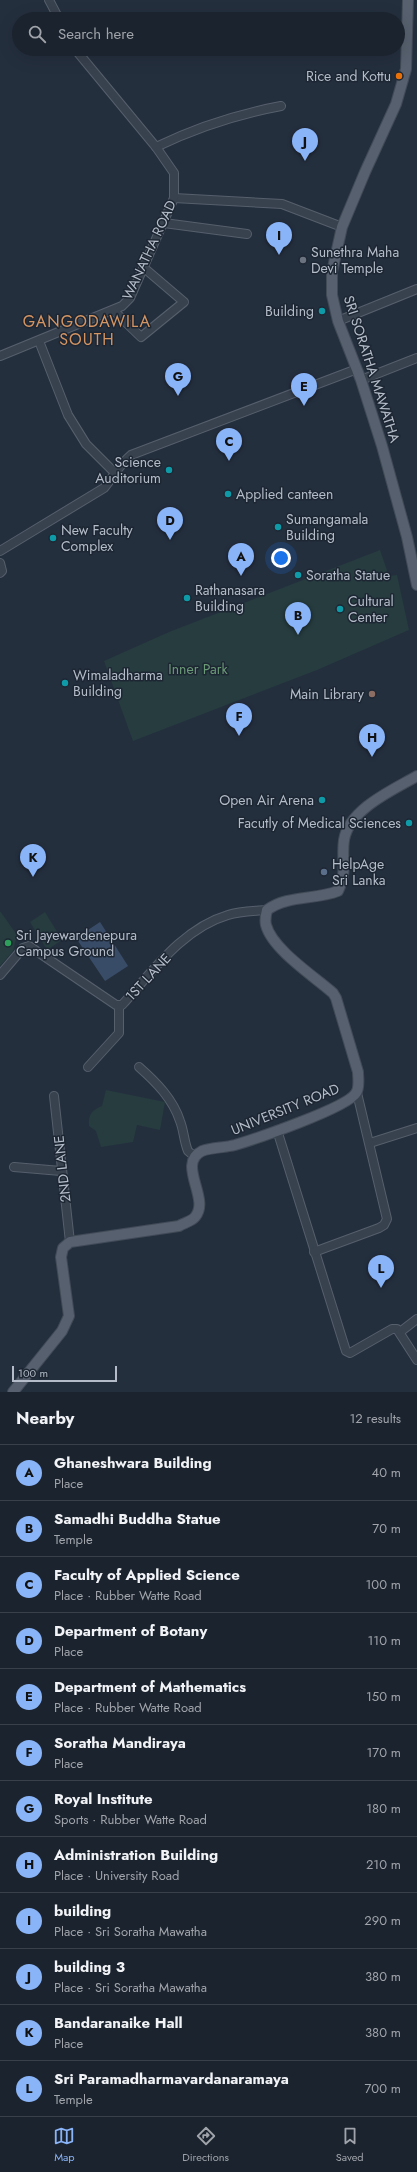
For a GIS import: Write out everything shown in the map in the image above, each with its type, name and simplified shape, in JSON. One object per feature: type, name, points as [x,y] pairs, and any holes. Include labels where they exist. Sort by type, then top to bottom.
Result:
[{"type":"main road","name":"SRI SORATHA MAWATHA","points":[[409,1],[406,69],[396,104],[342,227],[332,272],[332,295],[338,321],[361,380],[382,446],[417,585]]},
{"type":"main road","points":[[267,910],[274,904],[284,901],[328,895],[338,891],[344,878],[344,838],[352,823],[370,802],[417,776]]},
{"type":"main road","name":"UNIVERSITY ROAD","points":[[194,1156],[203,1150],[233,1146],[277,1130],[345,1103],[356,1093],[359,1082],[358,1072],[339,1004],[333,993],[290,957],[270,935],[265,924],[267,910]]},
{"type":"main road","points":[[13,1392],[62,1331],[69,1316],[61,1257],[64,1248],[70,1242],[179,1226],[194,1219],[199,1212],[199,1201],[191,1164],[194,1156]]},
{"type":"street","points":[[49,0],[55,12]]},
{"type":"street","name":"WANATHA ROAD","points":[[0,356],[114,311],[122,306],[130,298],[174,198],[174,173],[156,147],[82,56]]},
{"type":"street","points":[[156,147],[172,139],[246,113],[280,106]]},
{"type":"street","points":[[174,198],[282,204],[342,227]]},
{"type":"street","points":[[164,223],[246,234]]},
{"type":"street","points":[[114,311],[141,337],[184,302],[143,267]]},
{"type":"street","points":[[338,321],[417,289]]},
{"type":"street","points":[[39,341],[68,415],[86,444],[116,474]]},
{"type":"street","points":[[361,380],[417,358]]},
{"type":"street","points":[[0,551],[104,488],[116,474],[122,462],[131,456],[357,370]]},
{"type":"street","points":[[0,563],[0,573]]},
{"type":"street","name":"1ST LANE","points":[[0,975],[23,948],[29,946],[116,1005],[122,1005],[175,947],[206,923],[228,914],[267,910]]},
{"type":"street","points":[[88,1067],[119,1033],[119,1005]]},
{"type":"street","points":[[139,1067],[153,1080],[172,1102],[180,1121],[188,1152],[194,1156]]},
{"type":"street","points":[[314,1252],[379,1228],[384,1225],[387,1219],[370,1143],[356,1093]]},
{"type":"street","name":"2ND LANE","points":[[54,1096],[61,1171],[70,1242]]},
{"type":"street","points":[[370,1143],[417,1128]]},
{"type":"street","points":[[277,1130],[346,1351],[350,1353],[392,1329],[397,1329],[417,1360]]},
{"type":"street","points":[[14,1167],[61,1171]]},
{"type":"street","points":[[400,1332],[417,1319]]},
{"type":"green space","name":"Inner Park","points":[[380,550],[389,576],[397,575],[409,630],[317,670],[133,741],[104,661],[169,632]]},
{"type":"green space","name":"Sri Jayewardenepura Campus Ground","points":[[0,911],[17,935],[13,951],[0,966]]},
{"type":"green space","points":[[45,912],[62,940],[47,950],[30,922]]},
{"type":"green space","points":[[106,1090],[165,1102],[160,1130],[137,1125],[133,1142],[101,1147],[96,1131],[89,1126],[89,1118],[91,1113],[102,1106]]},
{"type":"water","points":[[100,922],[128,966],[105,981],[76,938]]},
{"type":"place","name":"Rice and Kottu","points":[[399,76]]},
{"type":"place","name":"building 3","points":[[305,161]]},
{"type":"place","name":"building","points":[[279,255]]},
{"type":"place","name":"Sunethra Maha Devi Temple","points":[[303,260]]},
{"type":"place","name":"Building","points":[[322,311]]},
{"type":"place","name":"Royal Institute","points":[[178,396]]},
{"type":"place","name":"Department of Mathematics","points":[[304,406]]},
{"type":"place","name":"Faculty of Applied Science","points":[[229,461]]},
{"type":"place","name":"Science Auditorium","points":[[169,470]]},
{"type":"place","name":"Applied canteen","points":[[228,494]]},
{"type":"place","name":"Sumangamala Building","points":[[278,527]]},
{"type":"place","name":"New Faculty Complex","points":[[53,538]]},
{"type":"place","name":"Department of Botany","points":[[170,540]]},
{"type":"place","name":"Soratha Statue","points":[[298,575]]},
{"type":"place","name":"Ghaneshwara Building","points":[[241,576]]},
{"type":"place","name":"Rathanasara Building","points":[[187,598]]},
{"type":"place","name":"Cultural Center","points":[[340,609]]},
{"type":"place","name":"Samadhi Buddha Statue","points":[[298,635]]},
{"type":"place","name":"Wimaladharma Building","points":[[65,683]]},
{"type":"place","name":"Main Library","points":[[372,694]]},
{"type":"place","name":"Soratha Mandiraya","points":[[239,736]]},
{"type":"place","name":"Administration Building","points":[[372,757]]},
{"type":"place","name":"Open Air Arena","points":[[322,800]]},
{"type":"place","name":"Facutly of Medical Sciences","points":[[409,823]]},
{"type":"place","name":"HelpAge Sri Lanka","points":[[324,872]]},
{"type":"place","name":"Bandaranaike Hall","points":[[33,877]]},
{"type":"place","name":"Sri Jayewardenepura Campus Ground","points":[[8,943]]},
{"type":"place","name":"Sri Paramadharmavardanaramaya","points":[[381,1288]]},
{"type":"district","name":"GANGODAWILA SOUTH","points":[[87,330]]}]
